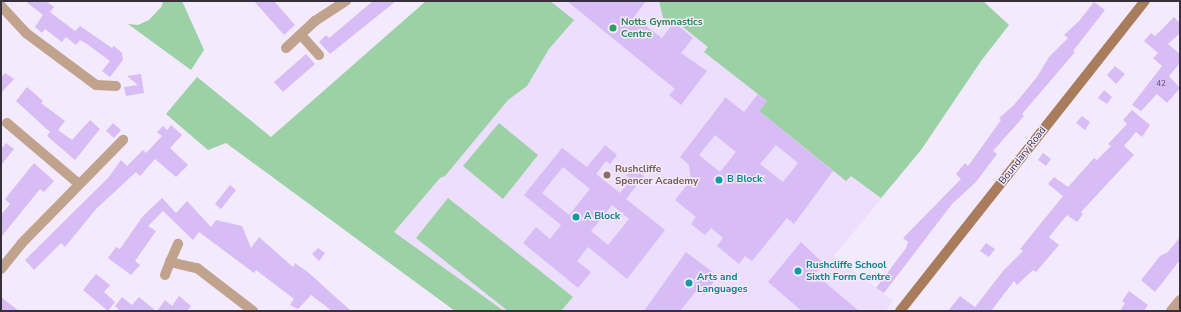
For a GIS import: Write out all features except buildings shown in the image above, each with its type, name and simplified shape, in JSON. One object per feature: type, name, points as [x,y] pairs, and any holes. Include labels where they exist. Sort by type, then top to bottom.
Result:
[{"type":"street","points":[[286,48],[315,21],[346,1]]},
{"type":"street","name":"Boundary Road","points":[[900,311],[1145,1]]},
{"type":"street","points":[[1,6],[26,33],[96,85],[116,86]]},
{"type":"street","points":[[301,35],[319,55]]},
{"type":"street","points":[[7,123],[80,184]]},
{"type":"street","points":[[1,269],[21,244],[123,140]]},
{"type":"street","points":[[165,275],[178,244]]},
{"type":"street","points":[[170,262],[197,268],[253,311]]},
{"type":"street","points":[[1171,311],[1180,300]]},
{"type":"shaded area","name":"Rushcliffe Spencer Academy","points":[[426,1],[983,1],[1009,25],[981,61],[921,150],[834,256],[893,301],[885,311],[504,311],[394,232],[375,47]]},
{"type":"green space","points":[[163,1],[182,1],[204,50],[191,70],[128,24],[138,25],[149,20],[162,6]]},
{"type":"green space","points":[[426,1],[550,1],[574,20],[549,49],[527,86],[508,100],[445,176],[440,178],[394,232],[504,311],[455,311],[226,143],[208,150],[166,114],[197,77],[271,137]]},
{"type":"green space","points":[[659,1],[983,1],[1009,25],[981,61],[921,150],[881,198],[851,176],[846,181],[759,111],[767,101],[704,52],[708,47],[674,20],[671,24],[665,20],[664,22]]},
{"type":"green space","points":[[499,123],[538,155],[503,199],[463,166]]},
{"type":"green space","points":[[448,198],[573,297],[561,311],[508,311],[416,238]]},
{"type":"place","name":"Notts Gymnastics Centre","points":[[613,28]]},
{"type":"place","name":"Rushcliffe Spencer Academy","points":[[607,175]]},
{"type":"place","name":"B Block","points":[[719,180]]},
{"type":"place","name":"A Block","points":[[576,217]]},
{"type":"place","name":"Rushcliffe School Sixth Form Centre","points":[[798,271]]},
{"type":"place","name":"Arts and Languages","points":[[689,283]]}]
